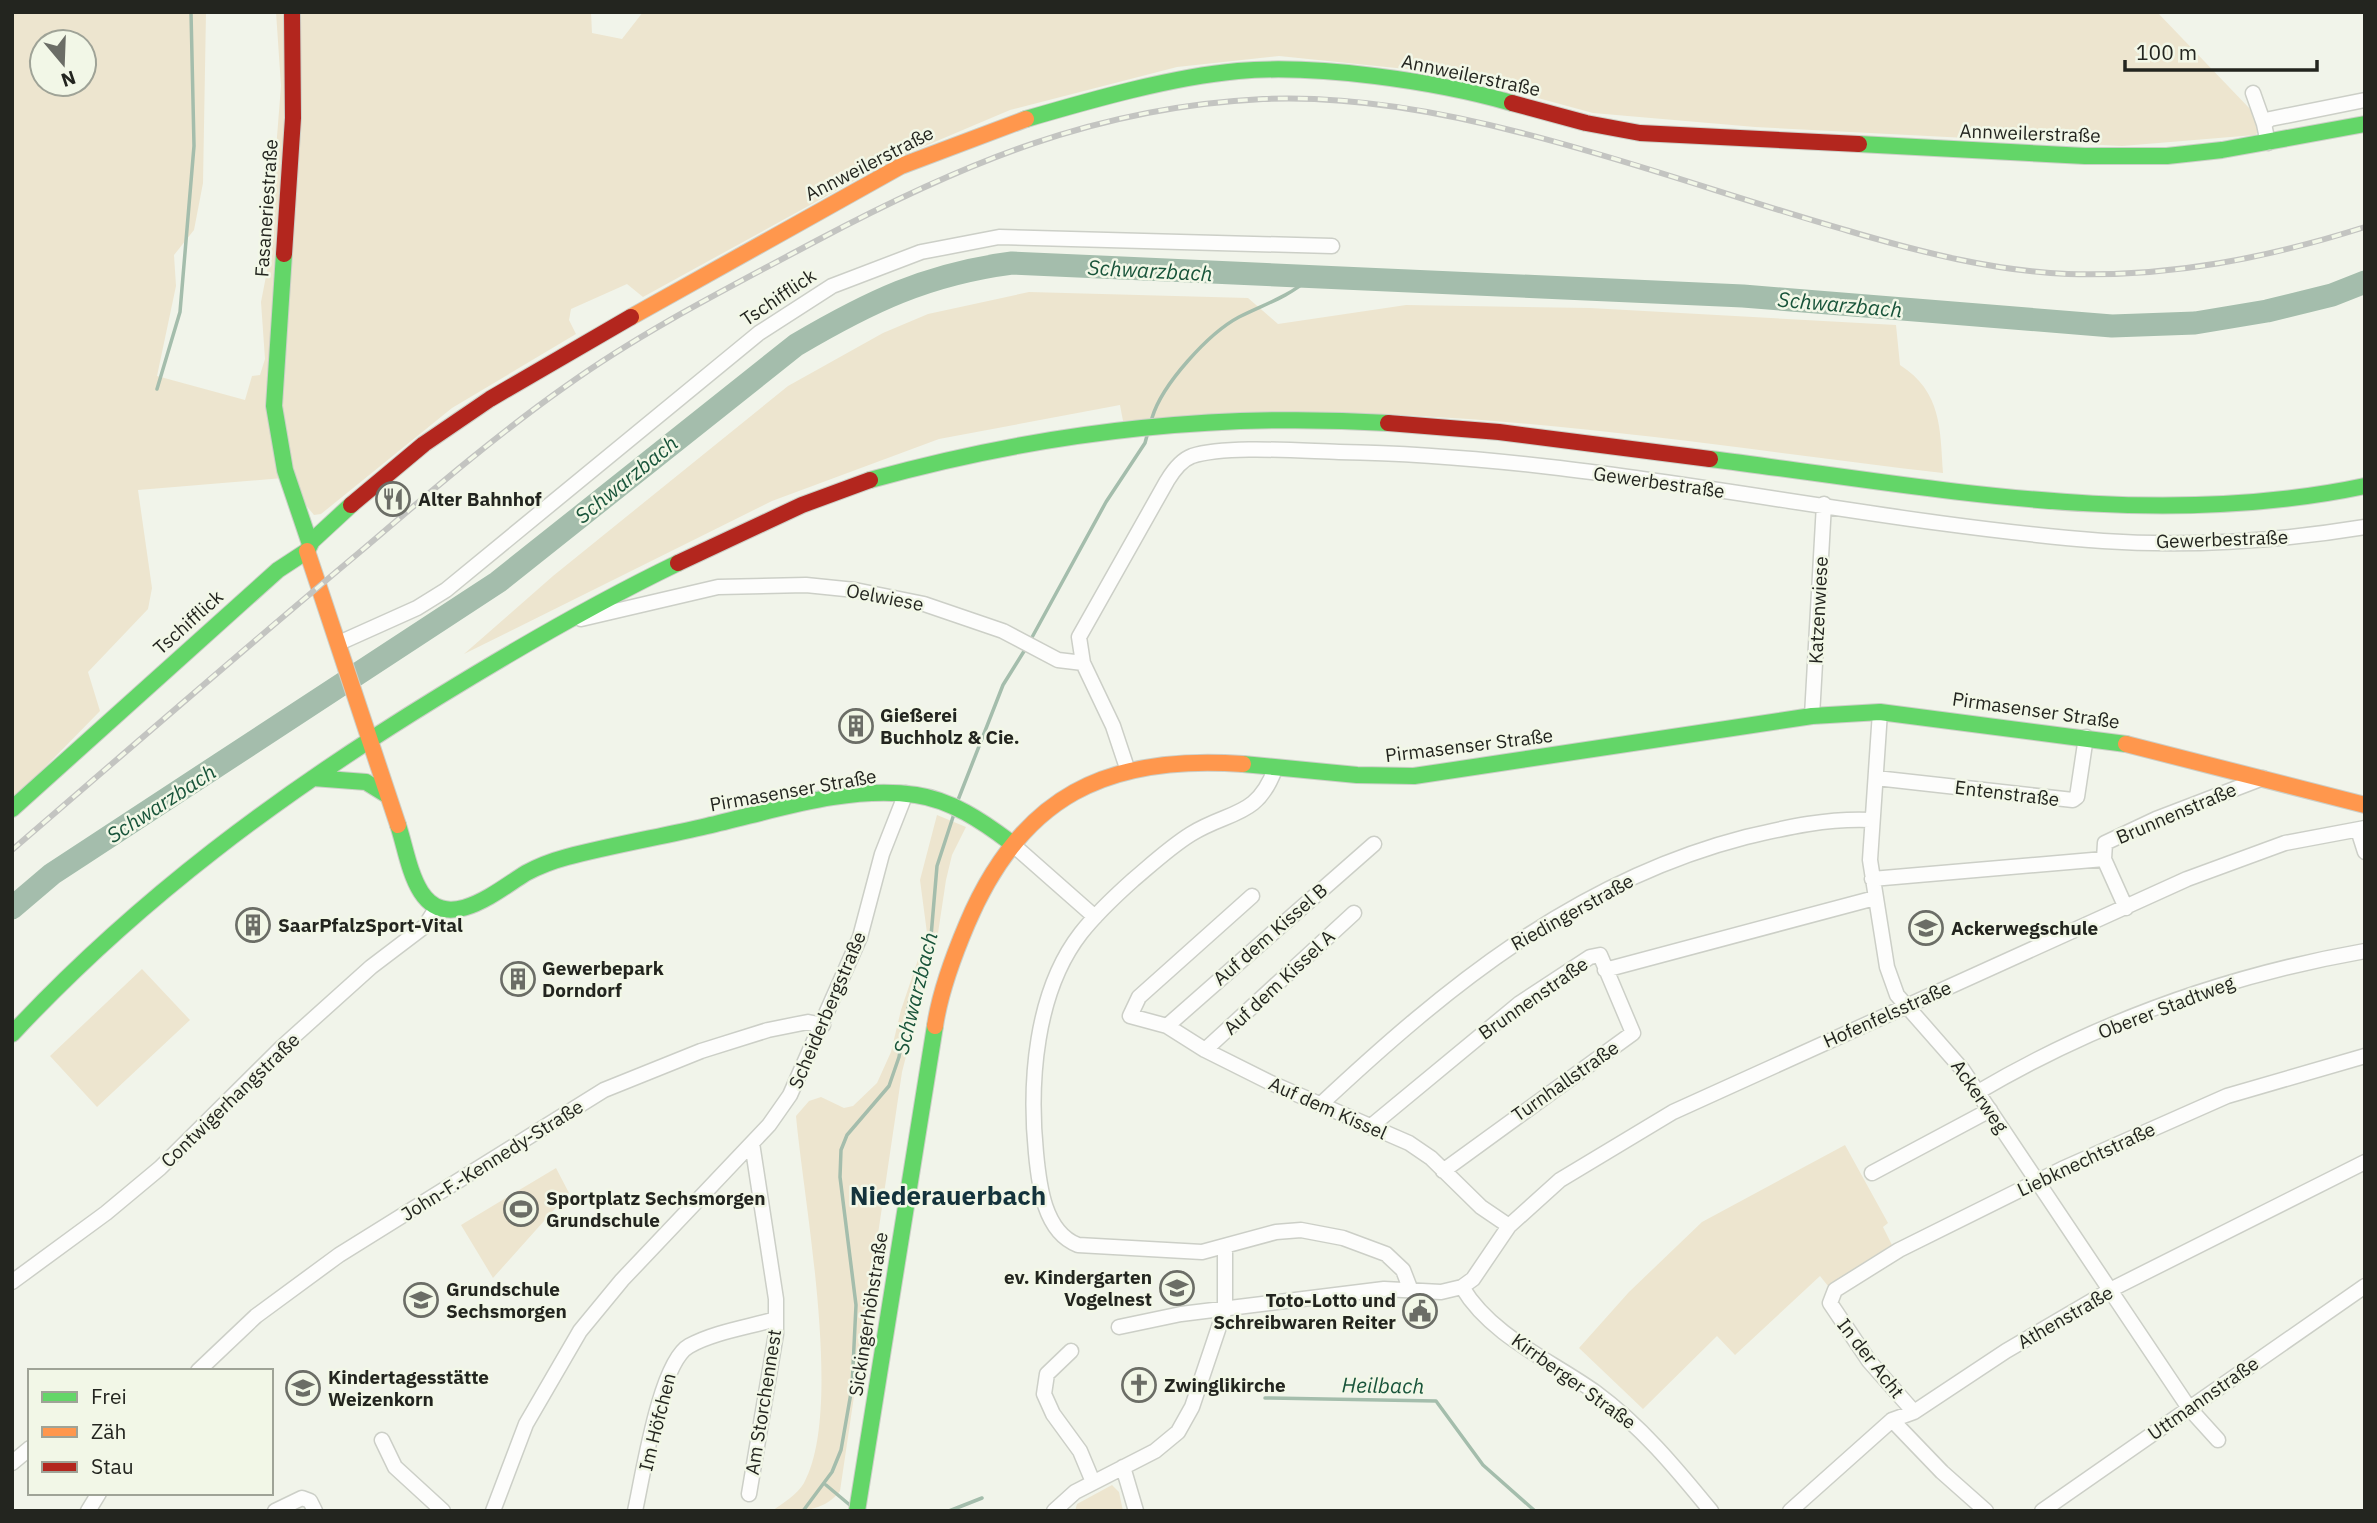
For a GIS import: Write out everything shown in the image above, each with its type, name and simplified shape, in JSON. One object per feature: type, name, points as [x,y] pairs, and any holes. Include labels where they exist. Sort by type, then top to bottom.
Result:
[{"type":"main road","name":"Fasaneriestraße","points":[[292,12],[293,118],[274,406],[285,470],[309,547]]},
{"type":"main road","name":"Annweilerstraße","points":[[619,324],[901,166],[944,148],[1006,125],[1086,102],[1236,71],[1280,69],[1359,75],[1488,96],[1586,123],[1690,138],[2085,156],[2167,156],[2268,143],[2365,124]]},
{"type":"main road","name":"Tschifflick","points":[[12,808],[278,570],[309,547],[424,444],[490,399],[619,324]]},
{"type":"main road","points":[[12,1034],[89,954],[162,887],[206,851],[369,738],[563,624],[714,545],[863,481],[1006,445],[1161,425],[1236,420],[1438,426],[2032,501],[2179,506],[2295,499],[2365,486]]},
{"type":"main road","points":[[309,547],[387,795],[422,896],[437,907]]},
{"type":"main road","name":"Pirmasenser Straße","points":[[1275,769],[1350,778],[1415,776],[1812,716],[1880,712],[2086,737],[2143,747],[2365,805]]},
{"type":"main road","name":"Sickingerhöhstraße","points":[[858,1506],[938,1007],[974,903],[1010,842],[1041,813],[1067,796],[1128,771],[1160,763],[1186,761],[1275,769]]},
{"type":"main road","points":[[313,778],[366,782],[387,795]]},
{"type":"main road","name":"Pirmasenser Straße","points":[[437,907],[460,909],[518,876],[569,856],[815,803],[906,793],[971,815],[1010,842]]},
{"type":"street","points":[[2253,93],[2268,143]]},
{"type":"street","points":[[2264,124],[2279,116],[2365,100]]},
{"type":"street","name":"Tschifflick","points":[[342,649],[446,590],[759,333],[832,286],[921,252],[999,237],[1332,246]]},
{"type":"street","name":"Gewerbestraße","points":[[1083,663],[1079,637],[1167,481],[1175,468],[1190,457],[1210,453],[1278,451],[1480,457],[1984,529],[2108,541],[2224,542],[2365,527]]},
{"type":"street","name":"Katzenwiese","points":[[1812,716],[1824,505]]},
{"type":"street","name":"Oelwiese","points":[[563,624],[718,587],[806,584],[912,601],[1012,636],[1058,660],[1083,663]]},
{"type":"street","points":[[1083,663],[1113,726],[1128,771]]},
{"type":"street","name":"Ackerweg","points":[[1880,712],[1871,820],[1872,878],[1887,967],[1903,1006],[1942,1044],[1978,1092],[2189,1408],[2218,1440]]},
{"type":"street","name":"Entenstraße","points":[[1876,778],[2073,800],[2077,797],[2086,737]]},
{"type":"street","points":[[1275,769],[1264,795],[1253,805],[1213,822],[1172,846],[1095,917],[1079,936],[1059,974],[1036,1050],[1033,1075],[1035,1137],[1041,1189],[1048,1210],[1064,1239],[1077,1245],[1202,1252],[1225,1248],[1276,1232],[1325,1234],[1386,1254],[1403,1270],[1410,1288]]},
{"type":"street","name":"Brunnenstraße","points":[[2126,908],[2104,859],[2105,843],[2177,810],[2263,778]]},
{"type":"street","name":"Scheiderbergstraße","points":[[493,1511],[526,1424],[580,1331],[622,1280],[752,1143],[790,1095],[823,1026],[860,937],[882,854],[906,793]]},
{"type":"street","name":"Riedingerstraße","points":[[1320,1105],[1378,1052],[1493,956],[1586,901],[1708,847],[1810,822],[1839,818],[1871,820]]},
{"type":"street","points":[[2361,829],[2365,852]]},
{"type":"street","name":"Hofenfelsstraße","points":[[1462,1287],[1473,1279],[1509,1226],[1560,1180],[1631,1135],[1724,1087],[2255,853],[2313,836],[2361,829]]},
{"type":"street","name":"Pirmasenser Straße","points":[[1010,842],[1095,917]]},
{"type":"street","name":"Auf dem Kissel B","points":[[1167,1026],[1374,844]]},
{"type":"street","name":"Brunnenstraße","points":[[1872,878],[2104,859]]},
{"type":"street","name":"Auf dem Kissel","points":[[1252,896],[1139,997],[1130,1016],[1167,1026],[1205,1050],[1422,1151],[1470,1198],[1509,1226]]},
{"type":"street","name":"Brunnenstraße","points":[[1370,1127],[1520,1003],[1597,954],[1605,970],[1875,898]]},
{"type":"street","name":"Contwigerhangstraße","points":[[12,1282],[106,1213],[160,1168],[282,1047],[371,967],[425,926],[437,907]]},
{"type":"street","name":"Auf dem Kissel A","points":[[1205,1050],[1354,913]]},
{"type":"street","name":"Oberer Stadtweg","points":[[1978,1092],[2092,1035],[2173,1001],[2255,974],[2365,951]]},
{"type":"street","name":"Turnhallstraße","points":[[1443,1171],[1633,1033],[1605,970]]},
{"type":"street","name":"John-F.-Kennedy-Straße","points":[[200,1369],[256,1316],[339,1255],[604,1090],[701,1051],[757,1033],[795,1023],[823,1026]]},
{"type":"street","name":"Liebknechtstraße","points":[[1830,1303],[1835,1290],[1887,1257],[2039,1180],[2227,1096],[2365,1056]]},
{"type":"street","points":[[1872,1173],[1990,1110]]},
{"type":"street","name":"Am Storchennest","points":[[749,1494],[772,1364],[776,1318],[766,1225],[752,1143]]},
{"type":"street","name":"Athenstraße","points":[[1790,1511],[1892,1420],[1914,1412],[2006,1351],[2112,1289],[2365,1162]]},
{"type":"street","points":[[1054,1511],[1064,1500],[1155,1451],[1178,1432],[1192,1407],[1225,1309],[1225,1248]]},
{"type":"street","name":"Uttmannstraße","points":[[2042,1511],[2365,1286]]},
{"type":"street","points":[[1119,1327],[1181,1314],[1410,1288],[1441,1293],[1462,1287]]},
{"type":"street","name":"Kirrberger Straße","points":[[1462,1287],[1485,1319],[1596,1393],[1641,1429],[1663,1451],[1711,1511]]},
{"type":"street","name":"In der Acht","points":[[1830,1303],[1869,1362],[1914,1412]]},
{"type":"street","name":"Im Höfchen","points":[[635,1511],[664,1387],[675,1359],[690,1345],[776,1318]]},
{"type":"street","points":[[1071,1351],[1047,1374],[1044,1394],[1053,1414],[1080,1451],[1093,1482]]},
{"type":"street","name":"In der Acht","points":[[1892,1420],[1942,1472],[1986,1511]]},
{"type":"street","points":[[382,1440],[395,1467],[443,1511]]},
{"type":"street","points":[[12,1463],[28,1450]]},
{"type":"street","points":[[1123,1467],[1136,1511]]},
{"type":"street","points":[[88,1511],[98,1495]]},
{"type":"street","points":[[275,1511],[302,1498],[310,1502],[314,1511]]},
{"type":"shaded area","points":[[12,12],[206,12],[203,183],[194,230],[174,255],[176,286],[157,376],[245,400],[252,376],[260,375],[265,359],[261,302],[274,235],[275,162],[281,86],[276,12],[591,12],[592,33],[622,39],[643,12],[2157,12],[2252,111],[2262,128],[2255,135],[2122,146],[1755,127],[1593,113],[1445,73],[1279,56],[1177,67],[1010,110],[892,160],[643,297],[627,284],[571,309],[569,320],[576,334],[452,408],[321,514],[314,515],[283,478],[138,490],[152,588],[148,609],[88,672],[100,711],[12,801]]},
{"type":"shaded area","points":[[1029,292],[1248,298],[1278,324],[1406,305],[1590,308],[1896,325],[1900,365],[1924,387],[1936,413],[1943,473],[1636,435],[1431,417],[1328,413],[1226,414],[1123,421],[1120,405],[939,439],[772,501],[464,654],[553,576],[788,386],[883,333],[928,314]]},
{"type":"shaded area","points":[[937,815],[966,827],[952,855],[935,953],[902,1072],[840,1491],[818,1507],[772,1511],[794,1495],[804,1483],[815,1450],[821,1407],[818,1305],[796,1116],[809,1101],[821,1097],[844,1108],[853,1106],[877,1083],[891,1052],[901,1010],[927,933],[920,880]]},
{"type":"shaded area","points":[[142,969],[190,1020],[97,1107],[50,1056]]},
{"type":"shaded area","points":[[1845,1145],[1888,1223],[1883,1227],[1892,1245],[1828,1286],[1820,1276],[1735,1355],[1717,1336],[1643,1409],[1579,1348],[1629,1292],[1702,1222]]},
{"type":"shaded area","name":"Sportplatz Sechsmorgen Grundschule","points":[[556,1168],[569,1193],[493,1278],[461,1225]]},
{"type":"shaded area","points":[[1112,1485],[1119,1492],[1123,1511],[1075,1511],[1077,1504]]},
{"type":"waterway","points":[[157,389],[180,312],[194,146],[191,12]]},
{"type":"waterway","name":"Schwarzbach","points":[[12,908],[52,874],[498,582],[796,345],[874,303],[953,274],[1012,263],[1743,296],[2112,326],[2195,323],[2267,311],[2332,295],[2365,282]]},
{"type":"waterway","name":"Schwarzbach","points":[[1152,418],[1176,375],[1214,335],[1239,317],[1285,295],[1310,278]]},
{"type":"waterway","name":"Schwarzbach","points":[[1030,641],[1106,502],[1145,443],[1148,432]]},
{"type":"waterway","name":"Schwarzbach","points":[[958,800],[1003,685],[1026,648]]},
{"type":"waterway","name":"Schwarzbach","points":[[803,1511],[832,1472],[841,1450],[852,1387],[856,1305],[840,1177],[841,1150],[847,1135],[889,1086],[899,1057],[909,1003],[930,948],[937,866],[954,814]]},
{"type":"waterway","name":"Heilbach","points":[[1265,1398],[1436,1401],[1483,1465],[1535,1511]]},
{"type":"waterway","name":"Heilbach","points":[[826,1485],[851,1506]]},
{"type":"waterway","name":"Heilbach","points":[[949,1511],[982,1498]]},
{"type":"railway","points":[[12,850],[437,487],[566,386],[689,309],[870,213],[977,164],[1086,127],[1202,104],[1263,99],[1296,98],[1394,106],[1490,125],[1563,144],[1903,246],[1985,265],[2040,272],[2107,274],[2182,269],[2292,248],[2365,227]]},
{"type":"traffic: fast","points":[[1026,119],[1159,84],[1212,74],[1269,69],[1339,72],[1412,81],[1512,103]]},
{"type":"traffic: fast","points":[[1859,144],[2085,156],[2167,156],[2222,150],[2365,124]]},
{"type":"traffic: fast","points":[[284,254],[274,406],[285,470],[310,544]]},
{"type":"traffic: fast","points":[[870,480],[997,450],[1126,430],[1257,421],[1388,423]]},
{"type":"traffic: fast","points":[[1710,459],[1955,492],[2120,505],[2202,505],[2283,499],[2365,486]]},
{"type":"traffic: fast","points":[[12,809],[278,570],[307,551],[312,541],[351,505]]},
{"type":"traffic: fast","points":[[12,1034],[60,984],[161,893],[267,810],[467,679],[586,610],[678,563]]},
{"type":"traffic: fast","points":[[1243,764],[1357,775],[1414,776],[1812,716],[1880,712],[2126,744]]},
{"type":"traffic: fast","points":[[313,778],[366,782],[387,795]]},
{"type":"traffic: fast","points":[[398,825],[417,885],[432,904],[445,909],[473,905],[526,873],[561,859],[837,796],[890,793],[929,798],[966,813],[1010,842]]},
{"type":"traffic: fast","points":[[857,1511],[935,1026]]},
{"type":"traffic: slow","points":[[631,317],[901,166],[1026,119]]},
{"type":"traffic: slow","points":[[307,551],[398,825]]},
{"type":"traffic: slow","points":[[2126,744],[2365,805]]},
{"type":"traffic: slow","points":[[935,1026],[952,962],[989,880],[1014,844],[1042,814],[1074,792],[1110,776],[1150,767],[1194,763],[1243,764]]},
{"type":"traffic: jam","points":[[284,254],[293,118],[292,12]]},
{"type":"traffic: jam","points":[[1512,103],[1586,123],[1640,133],[1859,144]]},
{"type":"traffic: jam","points":[[351,505],[424,444],[490,399],[631,317]]},
{"type":"traffic: jam","points":[[1388,423],[1499,432],[1710,459]]},
{"type":"traffic: jam","points":[[678,563],[802,505],[870,480]]},
{"type":"place","name":"Alter Bahnhof","points":[[393,499]]},
{"type":"place","name":"Gießerei Buchholz & Cie.","points":[[856,726]]},
{"type":"place","name":"SaarPfalzSport-Vital","points":[[253,925]]},
{"type":"place","name":"Ackerwegschule","points":[[1926,928]]},
{"type":"place","name":"Gewerbepark Dorndorf","points":[[518,979]]},
{"type":"place","name":"Sportplatz Sechsmorgen Grundschule","points":[[521,1209]]},
{"type":"place","name":"ev. Kindergarten Vogelnest","points":[[1177,1288]]},
{"type":"place","name":"Grundschule Sechsmorgen","points":[[421,1300]]},
{"type":"place","name":"Toto-Lotto und Schreibwaren Reiter","points":[[1420,1311]]},
{"type":"place","name":"Zwinglikirche","points":[[1139,1385]]},
{"type":"place","name":"Kindertagesstätte Weizenkorn","points":[[303,1388]]},
{"type":"district","name":"Niederauerbach","points":[[948,1195]]}]
